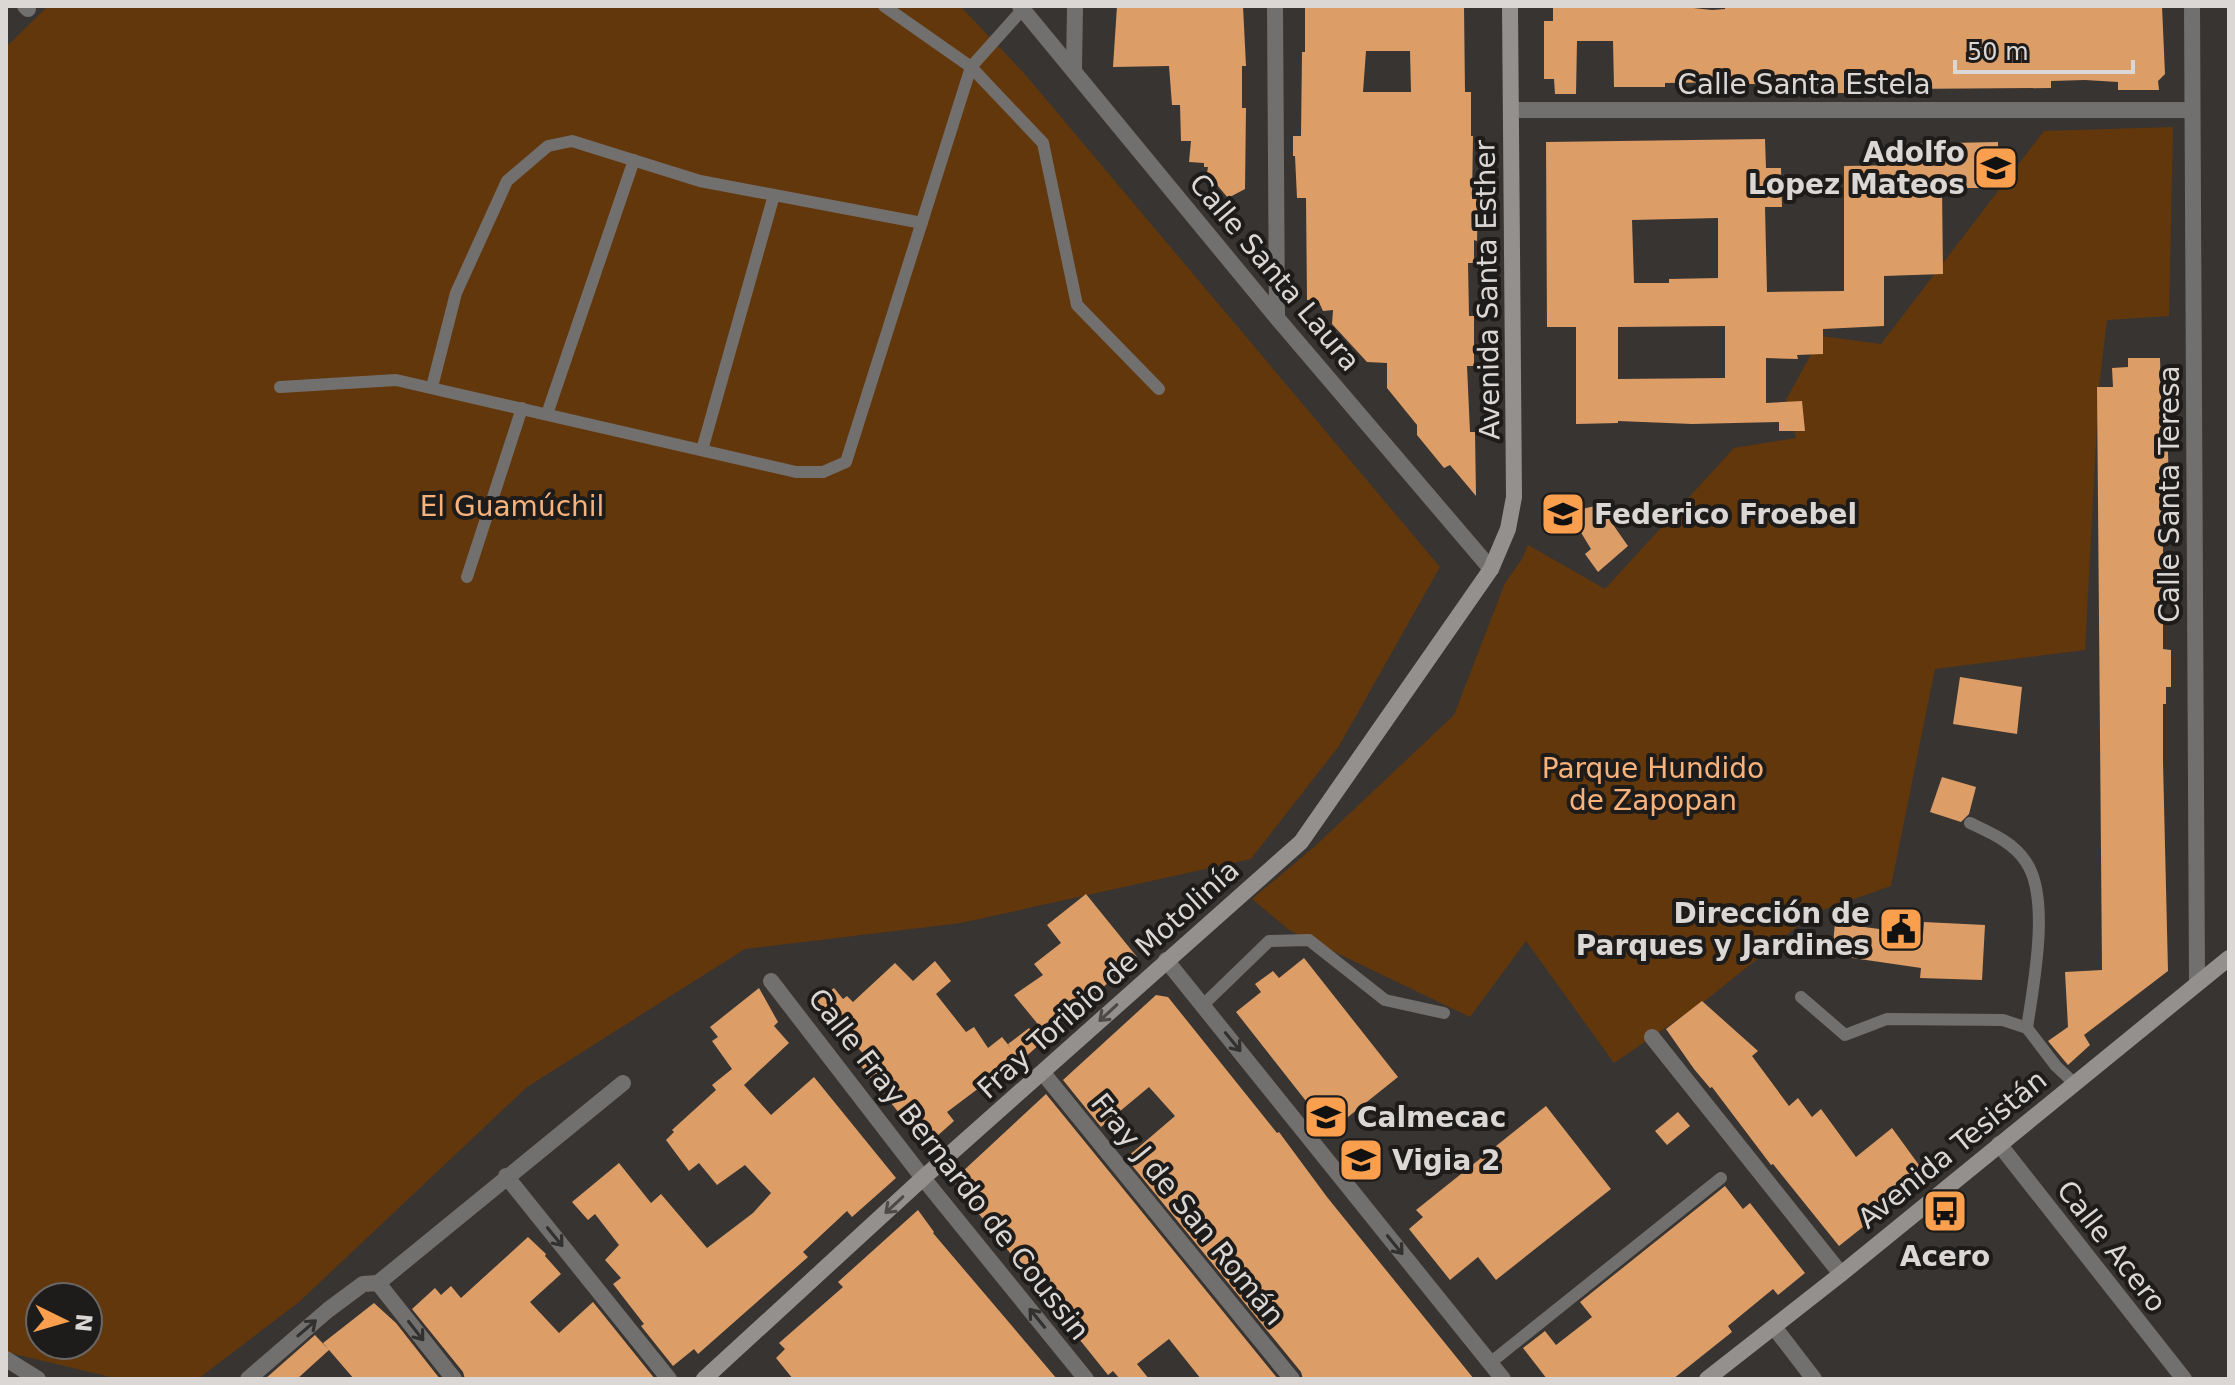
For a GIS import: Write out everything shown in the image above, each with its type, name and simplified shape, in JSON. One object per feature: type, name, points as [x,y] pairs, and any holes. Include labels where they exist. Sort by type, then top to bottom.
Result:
[{"type":"street","points":[[1074,69],[1075,6]]},
{"type":"street","points":[[1275,6],[1277,318]]},
{"type":"street","name":"Avenida Santa Esther","points":[[1491,569],[1508,529],[1514,497],[1510,6]]},
{"type":"street","name":"Calle Santa Teresa","points":[[2192,6],[2197,982]]},
{"type":"street","name":"Calle Santa Laura","points":[[1021,8],[1277,318],[1491,569]]},
{"type":"street","name":"Calle Santa Estela","points":[[1511,110],[2192,110]]},
{"type":"street","name":"Fray Toribio de Motolinía","points":[[704,1379],[923,1178],[1301,842],[1491,569]]},
{"type":"street","points":[[1166,960],[1503,1379]]},
{"type":"street","name":"Avenida Tesistán","points":[[1707,1379],[1841,1274],[2197,982],[2228,961]]},
{"type":"street","name":"Calle Fray Bernardo de Coussin","points":[[771,981],[923,1178],[1086,1379]]},
{"type":"street","points":[[1652,1037],[1841,1274]]},
{"type":"street","name":"Fray J de San Román","points":[[1043,1073],[1292,1379]]},
{"type":"street","points":[[248,1379],[363,1284],[378,1283],[623,1083]]},
{"type":"street","name":"Calle Acero","points":[[1999,1144],[2184,1379]]},
{"type":"street","points":[[506,1176],[669,1379]]},
{"type":"street","points":[[378,1283],[454,1379]]},
{"type":"street","points":[[1774,1327],[1814,1379]]},
{"type":"street","points":[[6,1359],[38,1379]]},
{"type":"lane","points":[[884,6],[971,67],[1043,143],[1077,305],[1159,389]]},
{"type":"lane","points":[[280,387],[396,380],[796,472],[823,472],[846,462],[971,67],[1021,8]]},
{"type":"lane","points":[[432,387],[456,293],[507,181],[548,146],[572,141],[700,181],[922,223]]},
{"type":"lane","points":[[547,414],[634,160]]},
{"type":"lane","points":[[702,450],[774,195]]},
{"type":"lane","points":[[467,577],[522,408]]},
{"type":"lane","points":[[1970,823],[2003,839],[2027,862],[2037,892],[2038,953],[2027,1028]]},
{"type":"lane","points":[[1203,1005],[1269,941],[1309,940],[1385,1000],[1444,1013]]},
{"type":"lane","points":[[1801,997],[1845,1035],[1887,1019],[2003,1020],[2027,1028],[2056,1066],[2074,1083]]},
{"type":"lane","points":[[1490,1363],[1721,1178]]},
{"type":"green space","name":"El Guamúchil","points":[[48,6],[960,6],[1023,72],[1440,567],[1339,746],[1251,859],[961,923],[745,949],[527,1087],[299,1302],[198,1379],[119,1379],[44,1361],[104,1361],[104,1281],[24,1281],[24,1356],[6,1352],[6,47]]},
{"type":"green space","name":"Parque Hundido de Zapopan","points":[[2173,127],[2169,316],[2107,320],[2099,387],[2085,650],[1935,669],[1891,886],[1814,913],[1706,1000],[1614,1063],[1526,941],[1470,1017],[1289,930],[1252,899],[1313,848],[1454,715],[1505,583],[1528,545],[1605,589],[1734,448],[1796,438],[1786,400],[1821,336],[1881,344],[2044,131]]},
{"type":"building","points":[[1117,6],[1243,6],[1245,189],[1228,198],[1207,173],[1208,167],[1204,167],[1204,163],[1189,162],[1191,141],[1181,141],[1180,105],[1172,105],[1169,66],[1113,67]]},
{"type":"building","points":[[1464,6],[1465,92],[1471,92],[1473,136],[1472,199],[1478,199],[1474,263],[1468,263],[1469,316],[1474,316],[1474,366],[1467,366],[1470,432],[1475,432],[1476,496],[1450,465],[1444,468],[1417,435],[1417,425],[1387,388],[1387,363],[1367,362],[1332,324],[1333,310],[1323,311],[1318,300],[1307,300],[1306,198],[1297,198],[1293,156],[1293,136],[1301,136],[1305,8]],"holes":[[[1366,51],[1410,51],[1411,92],[1363,92]]]},
{"type":"building","points":[[1553,6],[1675,6],[1712,10],[1725,9],[1725,6],[2162,6],[2165,74],[2158,81],[2159,90],[2118,90],[2118,82],[2085,80],[2051,81],[2051,88],[1900,89],[1900,80],[1862,80],[1861,89],[1848,89],[1848,93],[1814,93],[1814,89],[1782,90],[1782,84],[1741,82],[1614,87],[1613,41],[1577,41],[1576,94],[1555,94],[1554,79],[1544,79],[1544,21],[1553,21]]},
{"type":"building","points":[[1765,139],[1766,168],[1781,168],[1782,207],[1765,207],[1767,292],[1844,291],[1844,166],[1901,165],[1900,144],[1998,142],[1998,188],[1942,188],[1943,274],[1884,276],[1884,326],[1823,329],[1823,354],[1797,355],[1798,359],[1766,358],[1766,403],[1802,401],[1805,431],[1779,431],[1779,422],[1692,424],[1618,421],[1576,424],[1576,327],[1547,327],[1546,142]],"holes":[[[1718,218],[1718,278],[1634,283],[1632,220]],[[1725,326],[1725,378],[1618,379],[1618,327]]]},
{"type":"building","points":[[2128,358],[2160,358],[2162,427],[2167,427],[2170,508],[2165,508],[2166,528],[2163,528],[2163,649],[2171,650],[2171,687],[2166,687],[2166,704],[2163,704],[2163,762],[2168,971],[2084,1035],[2090,1045],[2068,1065],[2048,1041],[2068,1027],[2065,972],[2102,970],[2097,387],[2113,387],[2112,368],[2128,367]]},
{"type":"building","points":[[1604,504],[1628,546],[1598,572],[1585,554],[1591,549],[1573,511]]},
{"type":"building","points":[[1960,677],[2022,687],[2017,734],[1953,724]]},
{"type":"building","points":[[1942,777],[1976,787],[1969,814],[1961,822],[1930,812]]},
{"type":"building","points":[[1086,894],[1137,957],[1082,1006],[1078,1002],[1070,1009],[1067,1006],[1041,1028],[1014,995],[1043,975],[1034,964],[1061,943],[1047,925]]},
{"type":"building","points":[[1924,922],[1985,925],[1982,980],[1920,978],[1921,968],[1832,955],[1835,923],[1923,935]]},
{"type":"building","points":[[1304,958],[1398,1077],[1338,1125],[1325,1109],[1317,1115],[1236,1012],[1261,992],[1255,984],[1273,971],[1279,978]]},
{"type":"building","points":[[935,961],[951,981],[936,994],[966,1032],[974,1027],[988,1048],[1002,1037],[1010,1047],[1008,1044],[1029,1028],[1041,1043],[1021,1061],[1019,1058],[947,1112],[954,1121],[926,1146],[860,1065],[867,1058],[817,1001],[834,988],[843,999],[847,996],[853,1002],[895,963],[913,981]]},
{"type":"building","points":[[759,988],[778,1022],[774,1026],[789,1043],[744,1085],[771,1115],[814,1077],[896,1178],[852,1217],[847,1211],[803,1252],[808,1257],[698,1354],[694,1349],[673,1366],[613,1284],[621,1278],[605,1260],[619,1245],[595,1214],[588,1220],[572,1202],[619,1163],[651,1203],[661,1194],[707,1248],[753,1213],[771,1193],[745,1165],[717,1185],[699,1163],[689,1171],[666,1140],[674,1132],[672,1130],[716,1090],[712,1085],[732,1069],[712,1041],[718,1037],[710,1027]]},
{"type":"building","points":[[1156,995],[1168,997],[1474,1379],[1303,1379],[1301,1372],[1126,1158],[1175,1116],[1149,1087],[1101,1127],[1063,1080]]},
{"type":"building","points":[[1702,1001],[1758,1051],[1752,1056],[1789,1106],[1798,1098],[1812,1117],[1821,1109],[1856,1157],[1892,1128],[1927,1176],[1839,1246],[1771,1165],[1712,1087],[1694,1069],[1666,1029]]},
{"type":"building","points":[[1046,1094],[1278,1379],[1201,1379],[1169,1339],[1137,1364],[1149,1379],[1120,1379],[1113,1371],[1108,1375],[954,1183]]},
{"type":"building","points":[[1546,1106],[1611,1189],[1496,1280],[1478,1257],[1450,1280],[1409,1229],[1423,1217],[1416,1210]]},
{"type":"building","points":[[1678,1112],[1690,1126],[1667,1145],[1655,1131]]},
{"type":"building","points":[[1725,1186],[1743,1209],[1750,1203],[1805,1273],[1778,1295],[1773,1289],[1728,1326],[1732,1332],[1673,1379],[1547,1379],[1523,1348],[1545,1331],[1556,1345],[1592,1317],[1580,1302]]},
{"type":"building","points":[[918,1210],[933,1233],[1057,1379],[793,1379],[776,1358],[785,1349],[779,1343],[843,1287],[838,1282]]},
{"type":"building","points":[[528,1237],[561,1274],[530,1302],[559,1333],[593,1302],[655,1379],[465,1379],[463,1372],[412,1309],[435,1288],[441,1295],[451,1286],[461,1298]]},
{"type":"building","points":[[374,1303],[396,1323],[440,1379],[354,1379],[323,1343]]},
{"type":"building","points":[[315,1335],[329,1350],[297,1379],[265,1379]]},
{"type":"place","name":"Adolfo Lopez Mateos","points":[[1996,168]]},
{"type":"place","name":"Federico Froebel","points":[[1563,514]]},
{"type":"place","name":"Dirección de Parques y Jardines","points":[[1901,929]]},
{"type":"place","name":"Calmecac","points":[[1326,1117]]},
{"type":"place","name":"Vigia 2","points":[[1361,1160]]},
{"type":"place","name":"Acero","points":[[1945,1211]]}]
